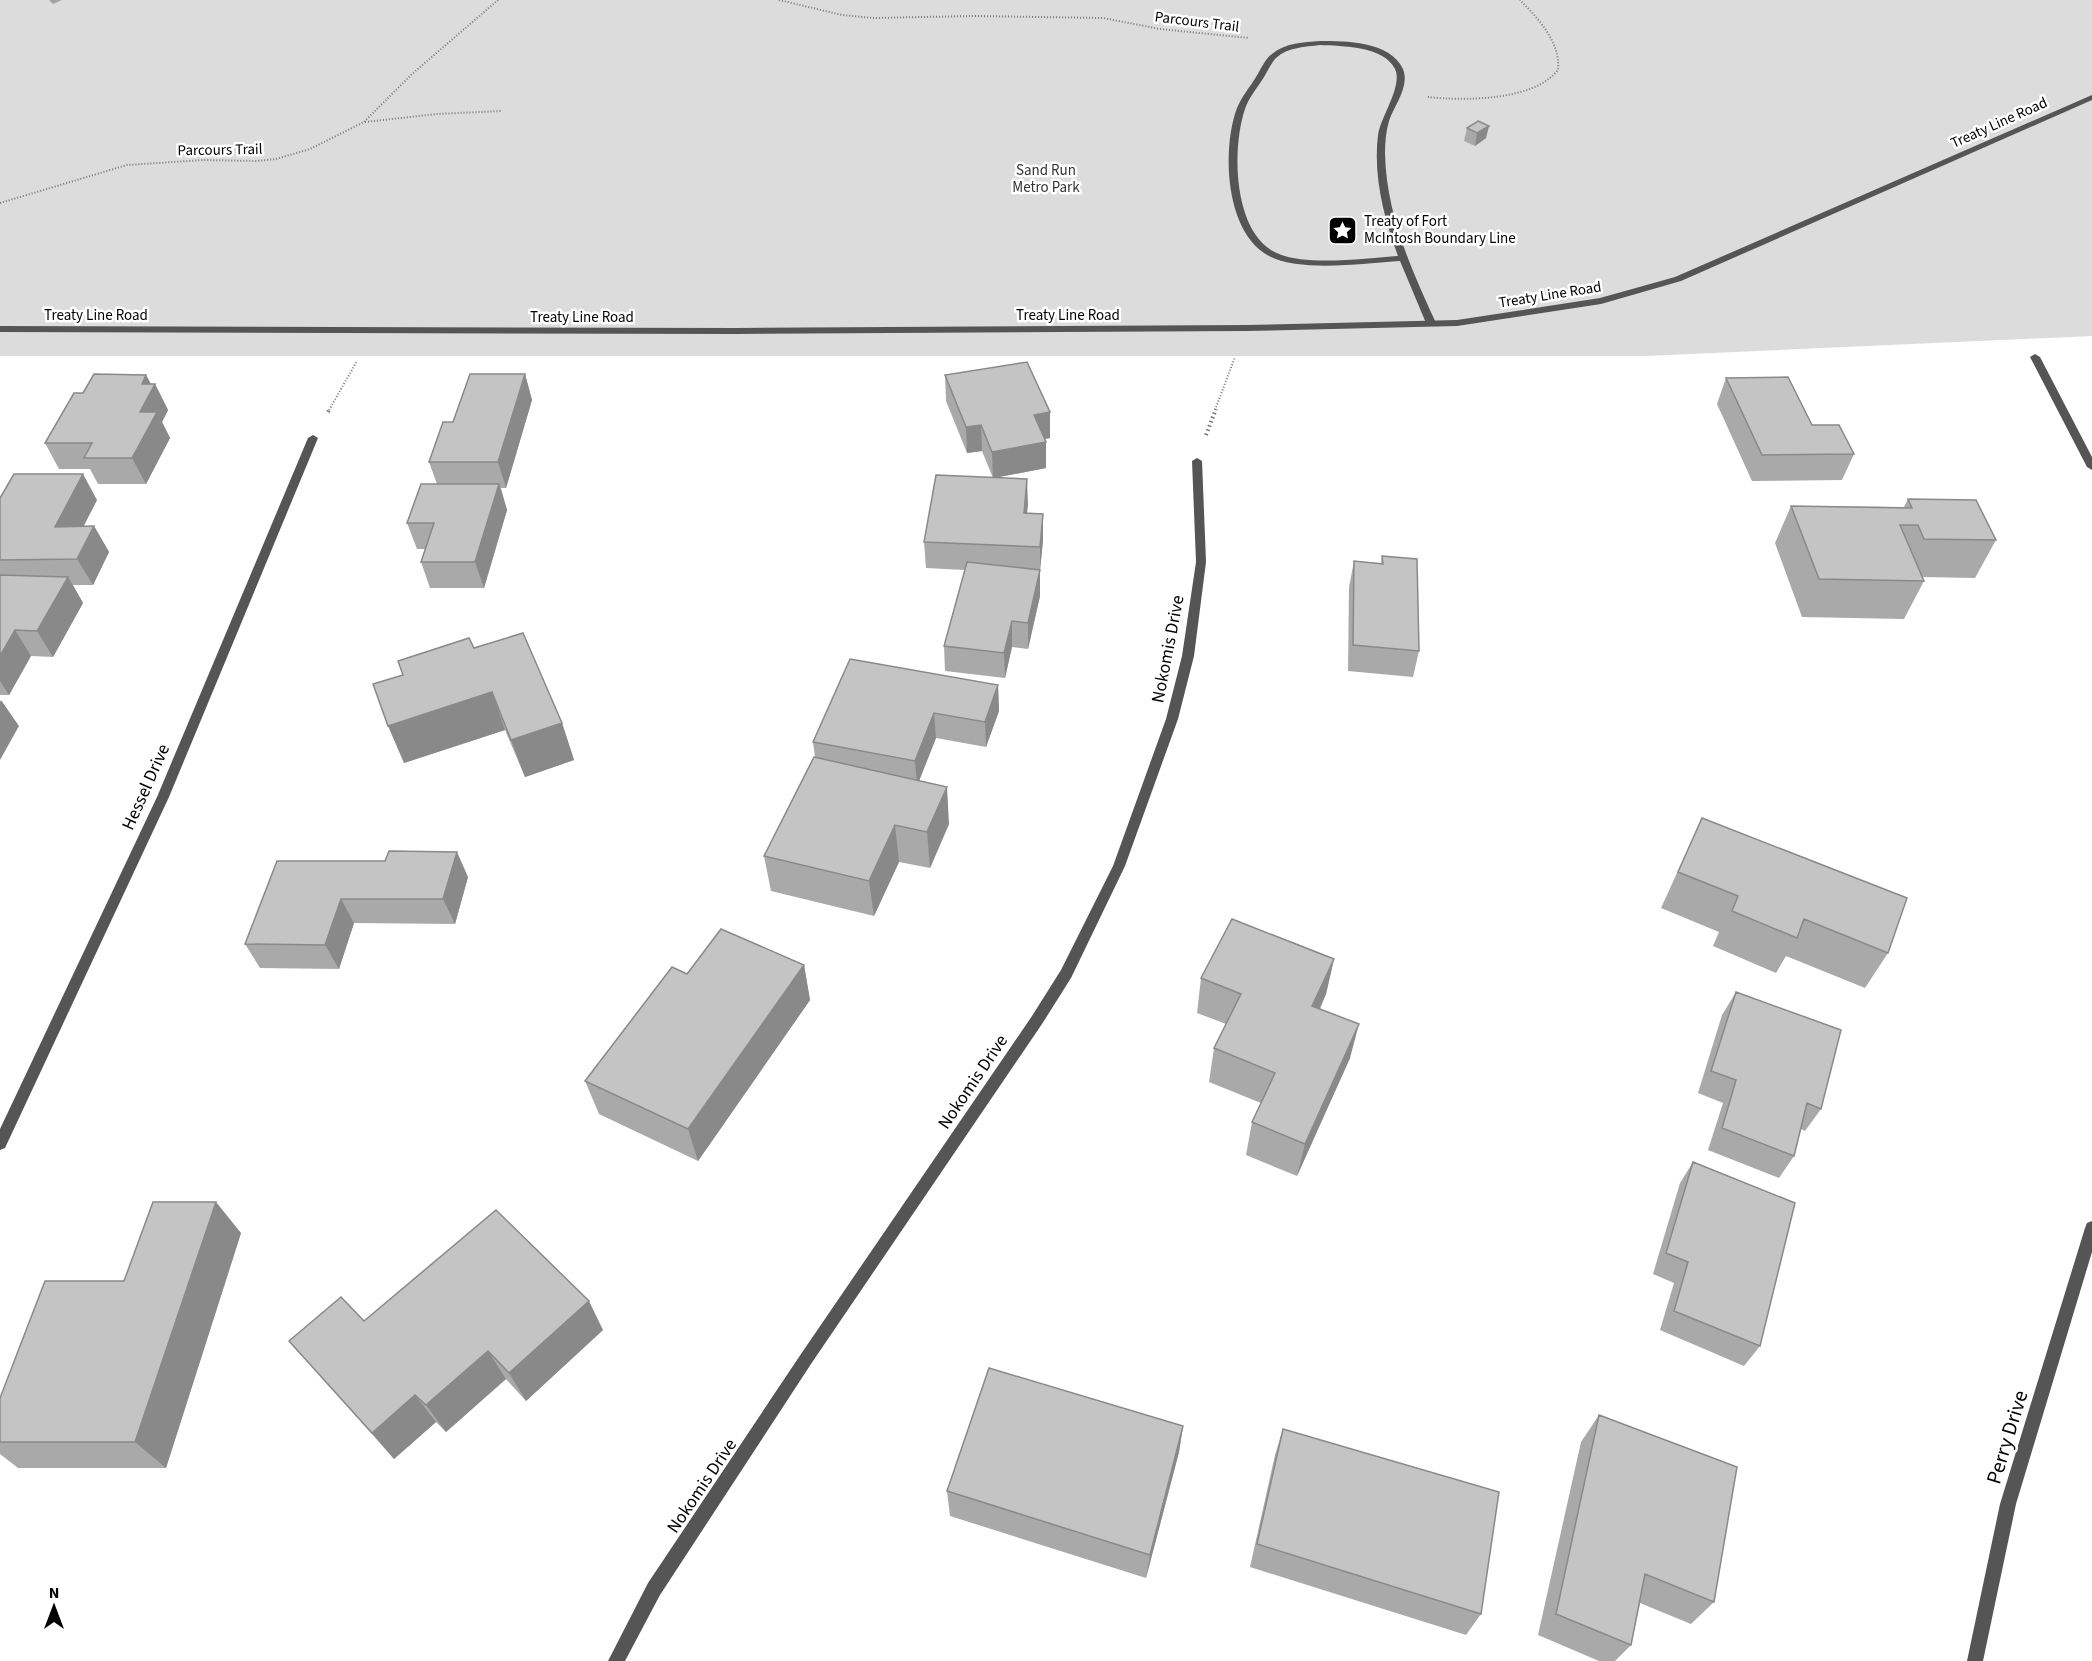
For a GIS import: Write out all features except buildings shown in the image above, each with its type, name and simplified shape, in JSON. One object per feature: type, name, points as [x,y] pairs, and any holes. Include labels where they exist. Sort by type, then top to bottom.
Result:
[{"type":"street","points":[[1402,258],[1326,263],[1291,259],[1269,253],[1248,233],[1241,218],[1234,144],[1242,108],[1274,55],[1305,43],[1330,43],[1358,46],[1379,52],[1398,67],[1401,78],[1385,120],[1381,154],[1384,198],[1402,258],[1431,323]]},
{"type":"street","name":"Treaty Line Road","points":[[0,329],[736,331],[1246,328],[1457,323],[1591,303],[1678,279],[2092,97]]},
{"type":"street","points":[[2035,357],[2092,467]]},
{"type":"street","name":"Hessel Drive","points":[[0,1144],[163,797],[313,438]]},
{"type":"street","name":"Nokomis Drive","points":[[616,1661],[654,1589],[1066,974],[1119,866],[1172,719],[1188,656],[1201,562],[1197,461]]},
{"type":"street","name":"Perry Drive","points":[[1975,1661],[2008,1504],[2092,1228]]},
{"type":"path","name":"Parcours Trail","points":[[0,203],[127,165],[160,162],[257,161],[276,159],[310,149],[364,122],[412,74],[498,0]]},
{"type":"path","name":"Parcours Trail","points":[[779,0],[842,15],[873,18],[974,16],[1102,18],[1160,29],[1256,39],[1291,47]]},
{"type":"path","points":[[1397,92],[1438,99],[1464,100],[1491,98],[1547,82],[1558,73],[1559,62],[1549,35],[1534,13],[1520,0]]},
{"type":"path","points":[[364,122],[437,114],[502,111]]},
{"type":"path","points":[[1197,461],[1246,328]]},
{"type":"path","points":[[313,438],[375,330]]},
{"type":"green space","name":"Sand Run Metro Park","points":[[0,0],[2092,0],[2092,336],[1646,356],[0,356]]},
{"type":"waterway","points":[[53,1],[57,0]]},
{"type":"place","name":"Treaty of Fort McIntosh Boundary Line","points":[[1343,230]]}]
